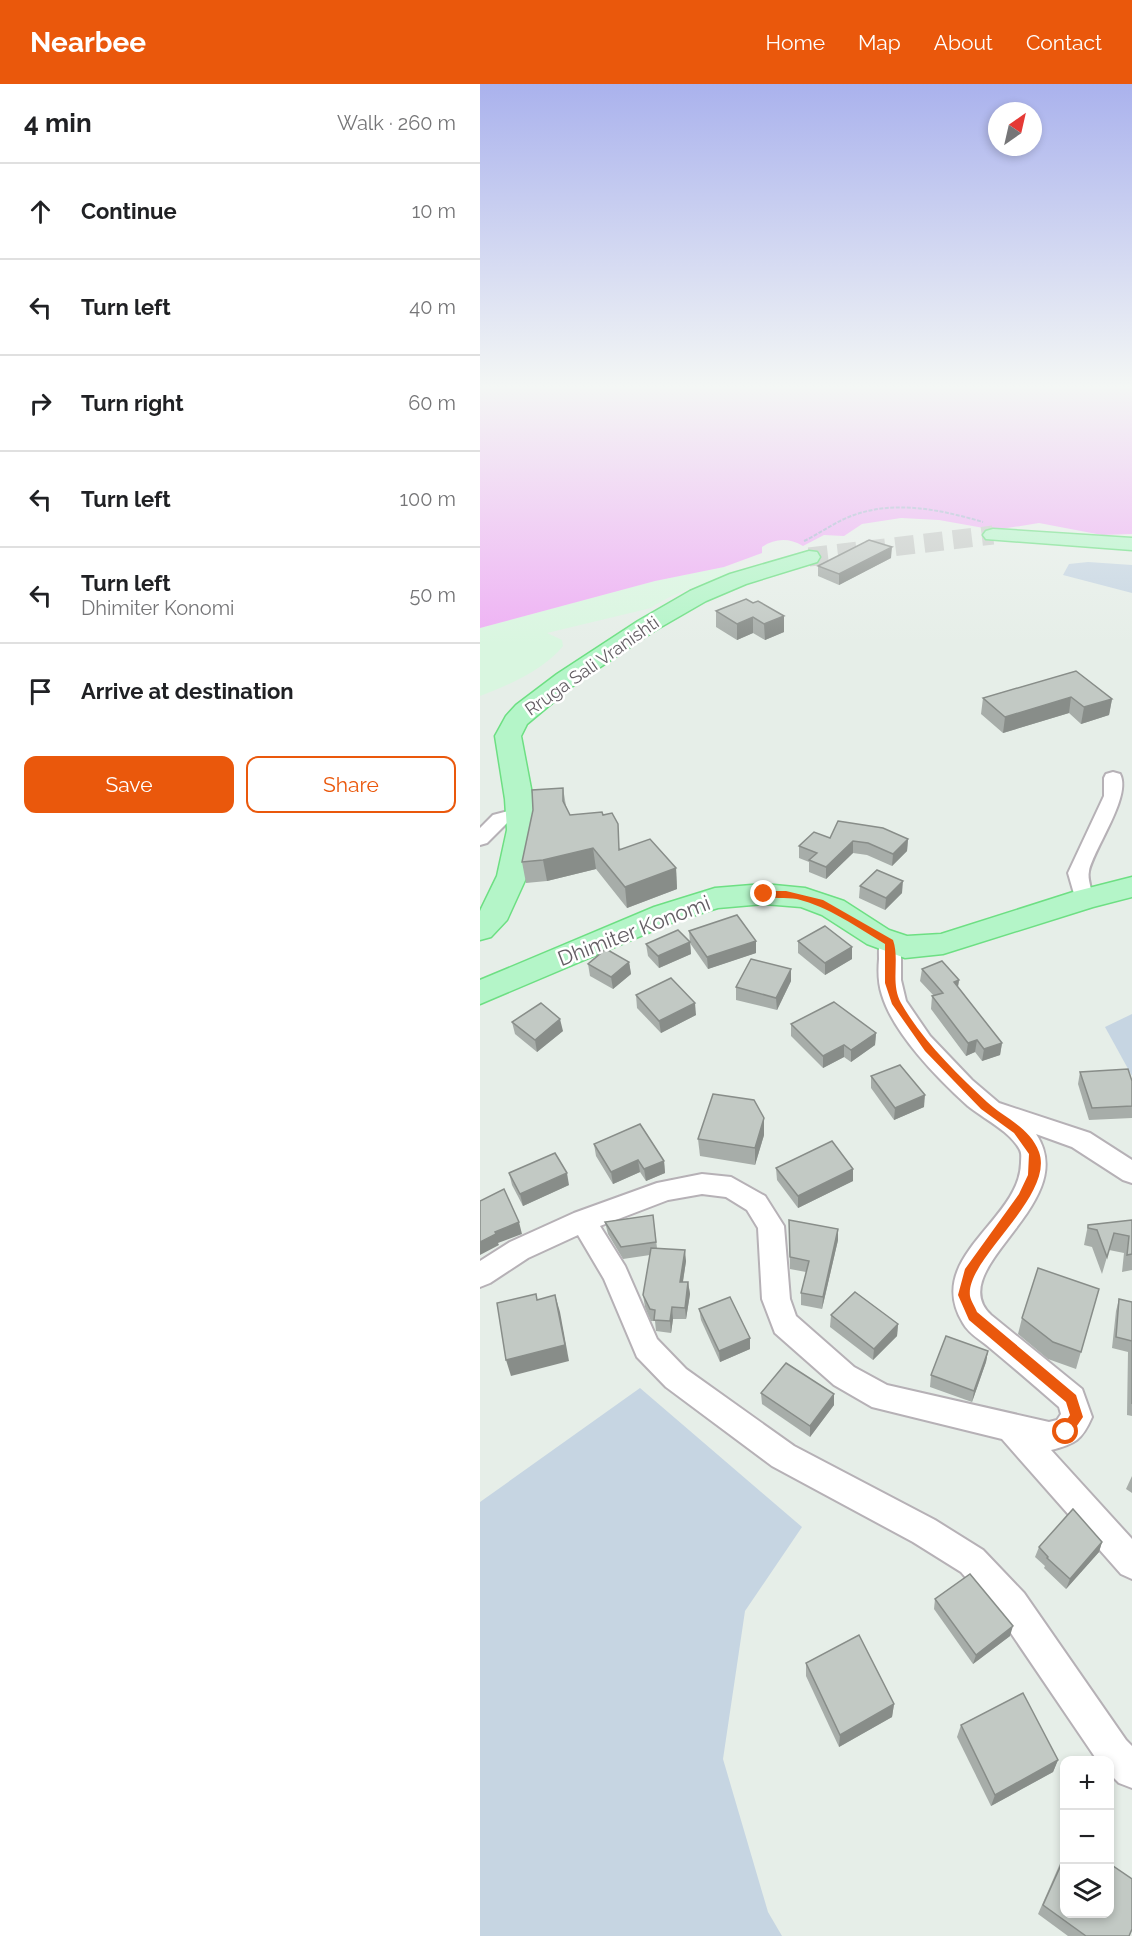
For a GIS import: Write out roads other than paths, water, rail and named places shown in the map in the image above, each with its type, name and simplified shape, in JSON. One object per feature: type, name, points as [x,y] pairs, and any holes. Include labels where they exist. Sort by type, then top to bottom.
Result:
[{"type":"main road","points":[[992,529],[1132,544]]},
{"type":"main road","name":"Rruga Sali Vranishti","points":[[480,930],[496,913],[512,876],[521,830],[508,736],[515,721],[525,710],[637,632],[698,596],[804,550]]},
{"type":"main road","name":"Dhimiter Konomi","points":[[480,993],[665,914],[715,898],[786,894],[820,902],[890,942],[905,947],[943,944],[1084,899],[1132,887]]},
{"type":"street","points":[[1084,899],[1078,873],[1113,796],[1113,778]]},
{"type":"street","points":[[480,839],[500,819],[520,814]]},
{"type":"street","points":[[480,1275],[519,1250],[584,1221],[666,1190],[702,1184],[731,1187],[756,1203],[771,1226],[776,1299],[785,1324],[844,1376],[882,1396],[1049,1436],[1066,1432],[1077,1417],[1072,1399],[973,1316],[964,1295],[970,1272],[1024,1197],[1033,1175],[1034,1153],[1018,1130],[984,1106],[928,1048],[895,1002],[890,983],[890,942]]},
{"type":"street","points":[[984,1106],[1038,1122],[1081,1140],[1132,1173]]},
{"type":"street","points":[[584,1221],[615,1274],[647,1348],[676,1378],[783,1456],[924,1531],[972,1561],[1012,1605],[1113,1753],[1132,1770]]},
{"type":"street","points":[[1011,1427],[1132,1563]]},
{"type":"tunnel","points":[[809,557],[993,535]]}]
